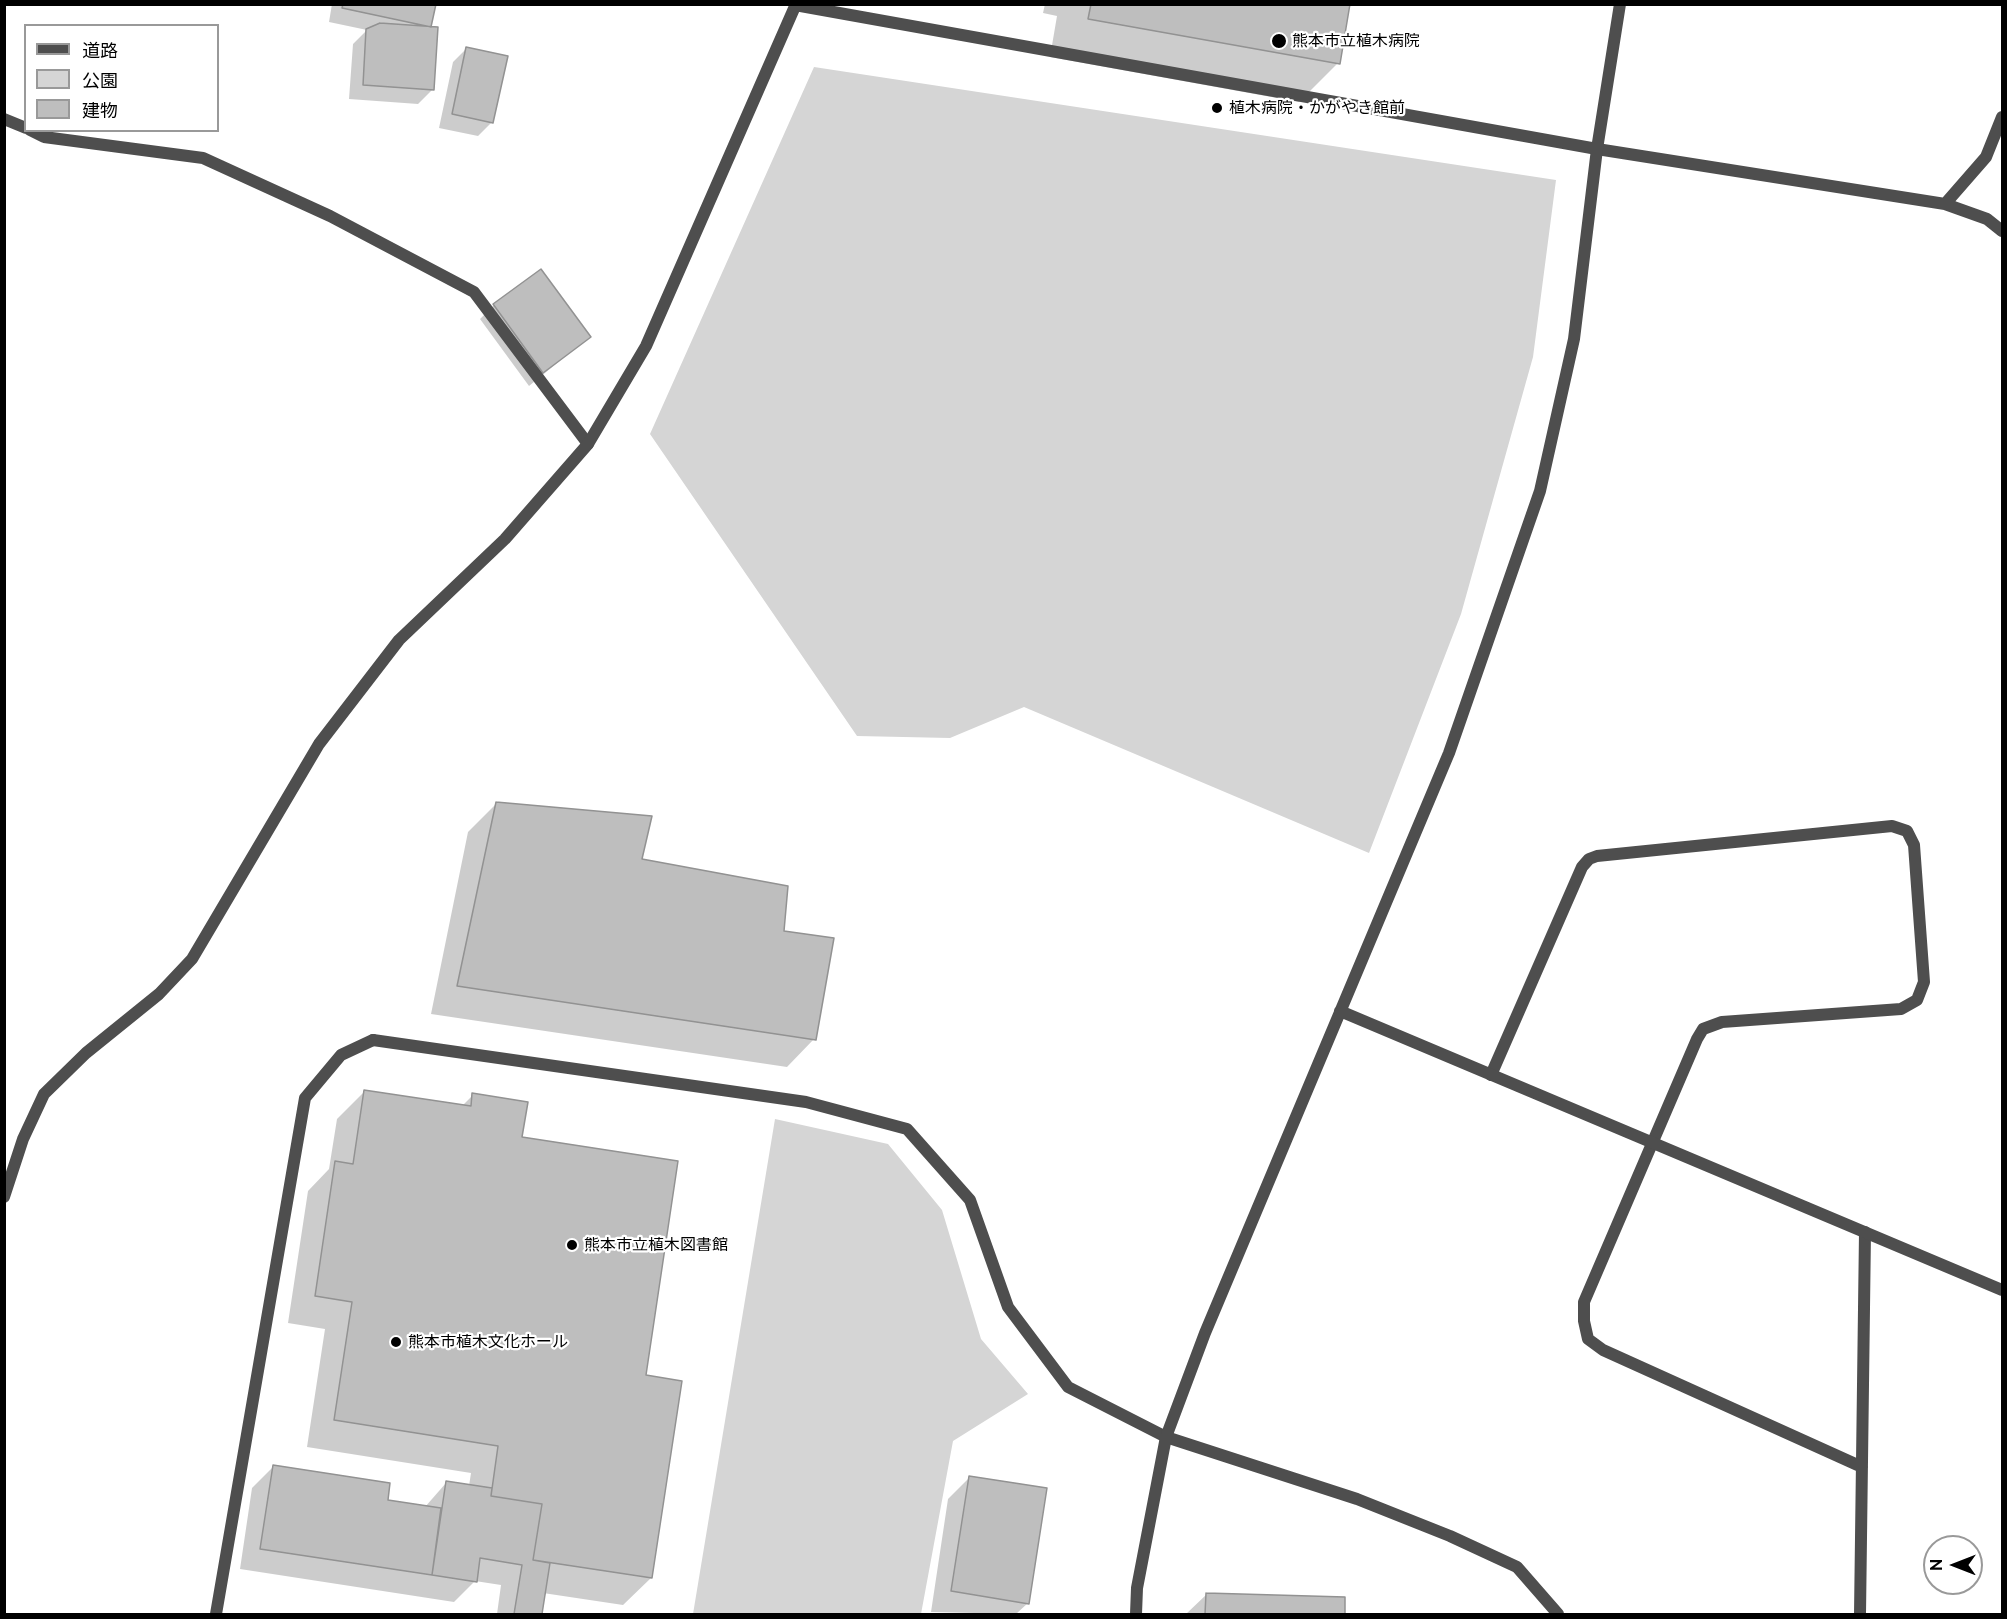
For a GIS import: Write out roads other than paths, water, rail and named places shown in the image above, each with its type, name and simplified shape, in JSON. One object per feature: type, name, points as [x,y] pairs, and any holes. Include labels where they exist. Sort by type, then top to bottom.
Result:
[{"type":"street","points":[[1136,1614],[1137,1588],[1166,1437],[1205,1333],[1449,753],[1540,491],[1574,339],[1597,149],[1620,4]]},
{"type":"street","points":[[4,1197],[23,1139],[44,1094],[86,1053],[159,994],[192,959],[319,744],[392,650],[505,539],[588,444],[645,346],[796,5],[1597,149],[1945,204],[1987,219],[2002,231]]},
{"type":"street","points":[[1945,204],[1986,158],[2002,117]]},
{"type":"street","points":[[4,119],[24,127]]},
{"type":"street","points":[[34,132],[44,137],[203,158],[330,216],[474,292],[588,444]]},
{"type":"street","points":[[1491,1075],[1582,867],[1588,859],[1597,856],[1892,826],[1907,831],[1914,845],[1924,982],[1917,1000],[1901,1009],[1722,1022],[1711,1025],[1697,1039],[1584,1302],[1584,1321],[1588,1339],[1603,1350],[1862,1467]]},
{"type":"street","points":[[1340,1011],[2002,1290]]},
{"type":"street","points":[[216,1614],[305,1098],[341,1055],[374,1040],[806,1102],[907,1129],[970,1200],[1008,1307],[1068,1387],[1166,1437],[1357,1499],[1459,1540],[1517,1567],[1558,1614]]},
{"type":"street","points":[[1860,1614],[1865,1232]]},
{"type":"place","name":"熊本市立植木病院","points":[[1279,41]]},
{"type":"place","name":"植木病院・かがやき館前","points":[[1217,108]]},
{"type":"place","name":"熊本市立植木図書館","points":[[572,1245]]},
{"type":"place","name":"熊本市植木文化ホール","points":[[396,1342]]}]
